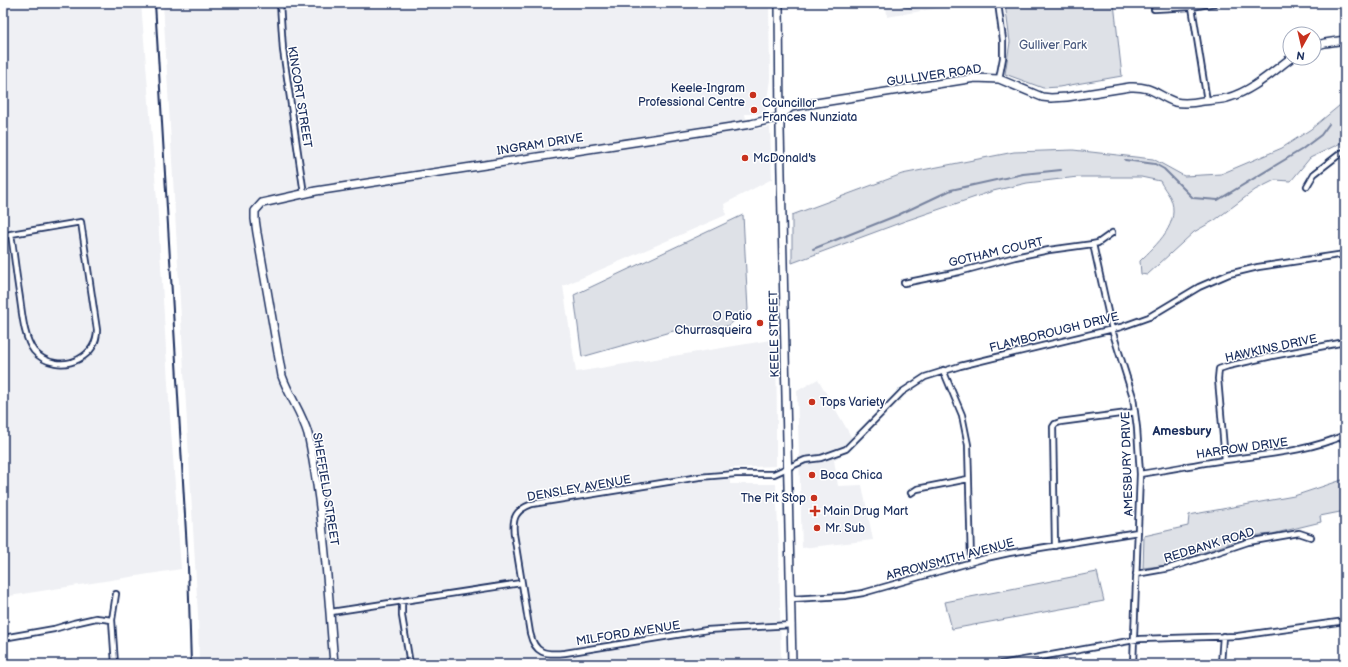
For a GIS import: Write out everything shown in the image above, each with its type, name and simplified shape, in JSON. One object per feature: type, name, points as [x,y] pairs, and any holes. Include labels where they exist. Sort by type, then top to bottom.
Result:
[{"type":"street","name":"KINCORT STREET","points":[[280,3],[283,50],[304,194]]},
{"type":"street","name":"KEELE STREET","points":[[779,3],[780,117],[792,664]]},
{"type":"street","points":[[998,3],[1003,40],[1003,58],[999,79]]},
{"type":"street","points":[[1154,9],[1192,7],[1215,3]]},
{"type":"street","points":[[1192,7],[1207,101]]},
{"type":"street","points":[[1322,43],[1345,40]]},
{"type":"street","name":"GULLIVER ROAD","points":[[780,117],[791,107],[975,78],[999,79],[1042,97],[1051,98],[1139,86],[1154,90],[1176,102],[1187,103],[1207,101],[1227,98],[1249,89],[1282,65]]},
{"type":"street","name":"INGRAM DRIVE","points":[[304,194],[542,155],[751,124],[780,117]]},
{"type":"street","points":[[1307,186],[1314,174],[1345,152]]},
{"type":"street","name":"SHEFFIELD STREET","points":[[304,194],[262,203],[255,211],[255,220],[282,376],[287,390],[301,417],[310,446],[323,528],[331,612],[334,664]]},
{"type":"street","points":[[3,236],[11,234],[81,222],[97,324],[97,336],[95,343],[89,352],[75,361],[68,363],[56,363],[44,360],[34,351],[29,342],[23,322],[11,234]]},
{"type":"street","points":[[1092,244],[1098,243],[1112,232]]},
{"type":"street","name":"GOTHAM COURT","points":[[904,283],[966,270],[1015,257],[1049,250],[1092,244]]},
{"type":"street","name":"AMESBURY DRIVE","points":[[1092,244],[1112,330],[1133,397],[1135,412],[1140,474],[1133,664]]},
{"type":"street","name":"FLAMBOROUGH DRIVE","points":[[787,467],[805,460],[821,458],[846,449],[902,392],[925,377],[943,370],[1060,341],[1112,330],[1149,317],[1199,287],[1228,274],[1258,267],[1345,254]]},
{"type":"street","name":"HAWKINS DRIVE","points":[[1224,460],[1218,379],[1219,369],[1272,356],[1345,342]]},
{"type":"street","points":[[943,370],[962,415],[968,445],[971,562]]},
{"type":"street","points":[[1055,546],[1053,427],[1055,424],[1060,422],[1135,412]]},
{"type":"street","name":"HARROW DRIVE","points":[[1140,474],[1224,460],[1298,450],[1333,440],[1345,434]]},
{"type":"street","name":"DENSLEY AVENUE","points":[[521,583],[513,528],[514,520],[520,510],[524,507],[532,504],[699,477],[736,474],[774,474],[787,467]]},
{"type":"street","points":[[911,493],[917,489],[968,479]]},
{"type":"street","name":"ARROWSMITH AVENUE","points":[[791,598],[845,596],[863,593],[971,562],[1009,553],[1138,532]]},
{"type":"street","name":"REDBANK ROAD","points":[[1136,574],[1170,568],[1248,542],[1299,533],[1311,537]]},
{"type":"street","points":[[331,612],[521,583]]},
{"type":"street","name":"MILFORD AVENUE","points":[[521,583],[532,642],[540,651],[552,654],[707,630],[792,625]]},
{"type":"street","points":[[115,664],[112,620],[116,594]]},
{"type":"street","points":[[402,602],[402,616],[410,664]]},
{"type":"street","points":[[3,638],[54,629],[96,618],[112,620]]},
{"type":"street","points":[[1001,664],[1140,639],[1254,634],[1345,621]]},
{"type":"street","points":[[1221,664],[1223,636]]},
{"type":"shaded area","points":[[3,3],[141,3],[157,200],[181,569],[3,597]]},
{"type":"shaded area","points":[[163,3],[457,3],[457,7],[483,3],[769,3],[770,79],[765,114],[745,114],[748,130],[770,127],[772,179],[724,204],[726,215],[563,286],[576,372],[776,339],[776,466],[730,468],[730,484],[776,484],[779,548],[781,664],[199,664],[198,615]]},
{"type":"shaded area","points":[[886,3],[955,3],[955,5],[887,17]]},
{"type":"shaded area","points":[[818,379],[856,445],[834,460],[838,486],[862,485],[873,540],[802,548],[797,391]]},
{"type":"green space","points":[[898,3],[924,4],[911,8],[904,7]]},
{"type":"green space","name":"Gulliver Park","points":[[1005,3],[1114,3],[1122,76],[1059,87],[1043,88],[1005,74],[1010,42]]},
{"type":"green space","points":[[1345,101],[1345,141],[1310,158],[1291,181],[1275,180],[1255,190],[1215,220],[1194,232],[1147,275],[1141,274],[1140,261],[1166,233],[1173,216],[1173,207],[1170,197],[1160,181],[1141,177],[1078,177],[1027,183],[993,191],[905,221],[792,263],[792,215],[902,174],[1014,152],[1073,150],[1153,159],[1184,176],[1221,174],[1282,148],[1311,129]]},
{"type":"green space","points":[[743,215],[748,310],[728,326],[677,330],[582,357],[574,295]]},
{"type":"green space","points":[[1345,479],[1345,511],[1320,516],[1321,522],[1272,534],[1250,536],[1168,565],[1143,568],[1144,536],[1188,526],[1189,515],[1294,496]]},
{"type":"green space","points":[[1097,572],[1104,601],[952,629],[945,602]]},
{"type":"waterway","points":[[1125,160],[1155,164],[1164,169],[1193,198],[1218,200],[1301,150],[1321,135],[1329,124]]},
{"type":"waterway","points":[[813,249],[898,215],[951,190],[1023,174],[1061,170]]},
{"type":"railway","points":[[155,3],[188,567],[191,664]]},
{"type":"place","name":"Keele-Ingram Professional Centre","points":[[753,95]]},
{"type":"place","name":"Councillor Frances Nunziata","points":[[754,110]]},
{"type":"place","name":"McDonald's","points":[[745,158]]},
{"type":"place","name":"O Patio Churrasqueira","points":[[760,323]]},
{"type":"place","name":"Tops Variety","points":[[812,402]]},
{"type":"place","name":"Boca Chica","points":[[812,475]]},
{"type":"place","name":"The Pit Stop","points":[[814,498]]},
{"type":"place","name":"Main Drug Mart","points":[[815,511]]},
{"type":"place","name":"Mr. Sub","points":[[817,528]]},
{"type":"district","name":"Amesbury","points":[[1182,430]]}]
